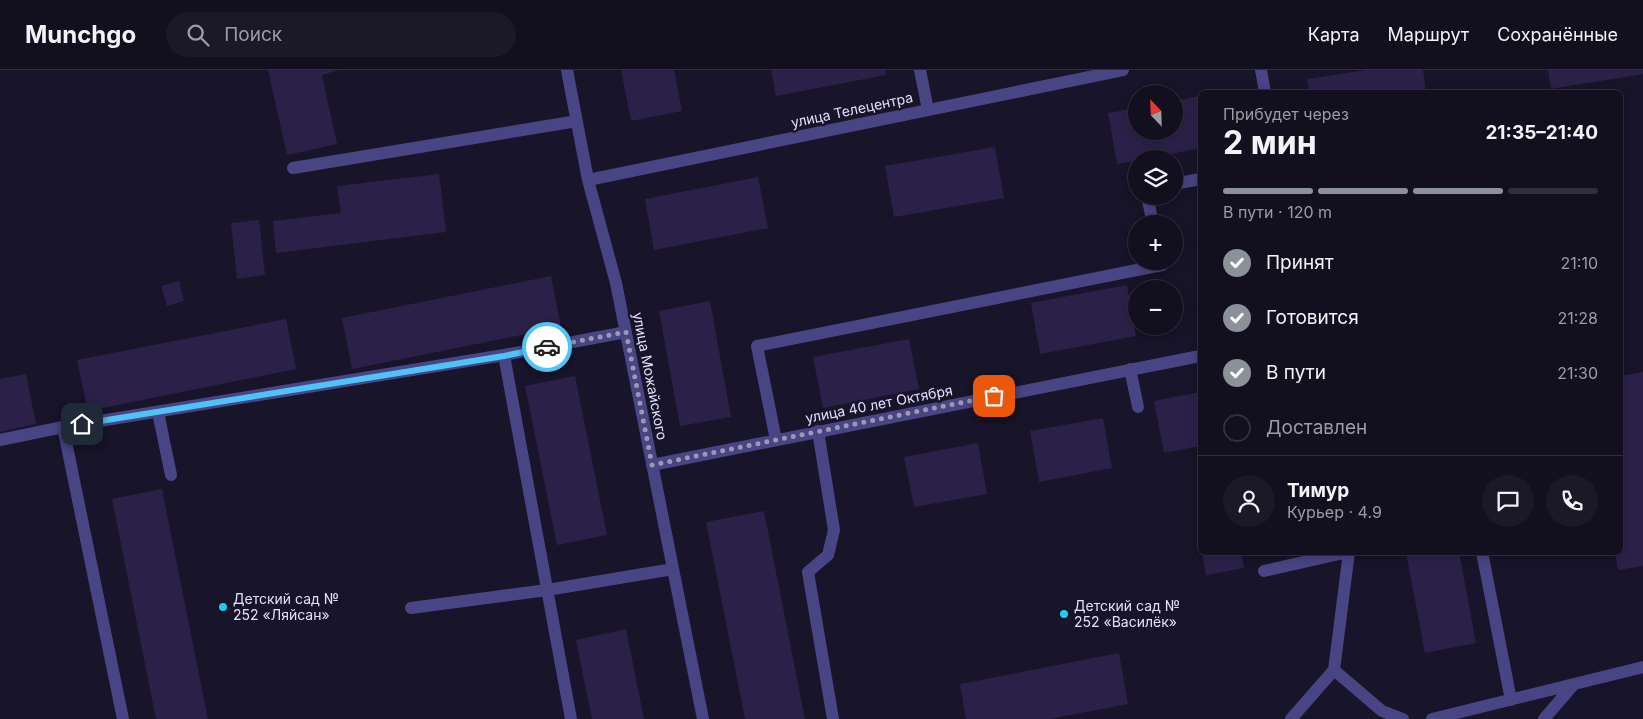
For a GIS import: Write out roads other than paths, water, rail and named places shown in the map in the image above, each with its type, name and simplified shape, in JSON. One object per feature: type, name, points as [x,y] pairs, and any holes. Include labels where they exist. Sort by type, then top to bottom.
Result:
[{"type":"street","name":"улица Можайского","points":[[567,70],[588,180],[616,283],[703,719]]},
{"type":"street","points":[[920,70],[928,110]]},
{"type":"street","name":"улица Телецентра","points":[[588,180],[1123,70]]},
{"type":"street","points":[[1261,70],[1266,90]]},
{"type":"street","points":[[294,168],[577,121]]},
{"type":"street","points":[[1183,182],[1198,179]]},
{"type":"street","points":[[776,440],[757,346],[1132,270]]},
{"type":"street","points":[[0,440],[62,427],[504,356],[626,332]]},
{"type":"street","points":[[504,356],[570,719]]},
{"type":"street","name":"улица 40 лет Октября","points":[[652,465],[1198,356]]},
{"type":"street","points":[[1130,369],[1138,407]]},
{"type":"street","points":[[158,412],[171,475]]},
{"type":"street","points":[[62,427],[123,719]]},
{"type":"street","points":[[818,431],[834,530],[828,555],[808,572],[833,719]]},
{"type":"street","points":[[1264,572],[1335,555]]},
{"type":"street","points":[[1290,719],[1334,670],[1348,555]]},
{"type":"street","points":[[1483,555],[1511,700]]},
{"type":"street","points":[[410,608],[547,590],[673,569]]},
{"type":"street","points":[[1432,719],[1643,667]]},
{"type":"street","points":[[1334,670],[1382,711],[1398,718]]},
{"type":"street","points":[[1544,719],[1574,684]]},
{"type":"place","name":"Детский сад № 252 «Ляйсан»","points":[[223,607]]},
{"type":"place","name":"Детский сад № 252 «Василёк»","points":[[1064,614]]}]
